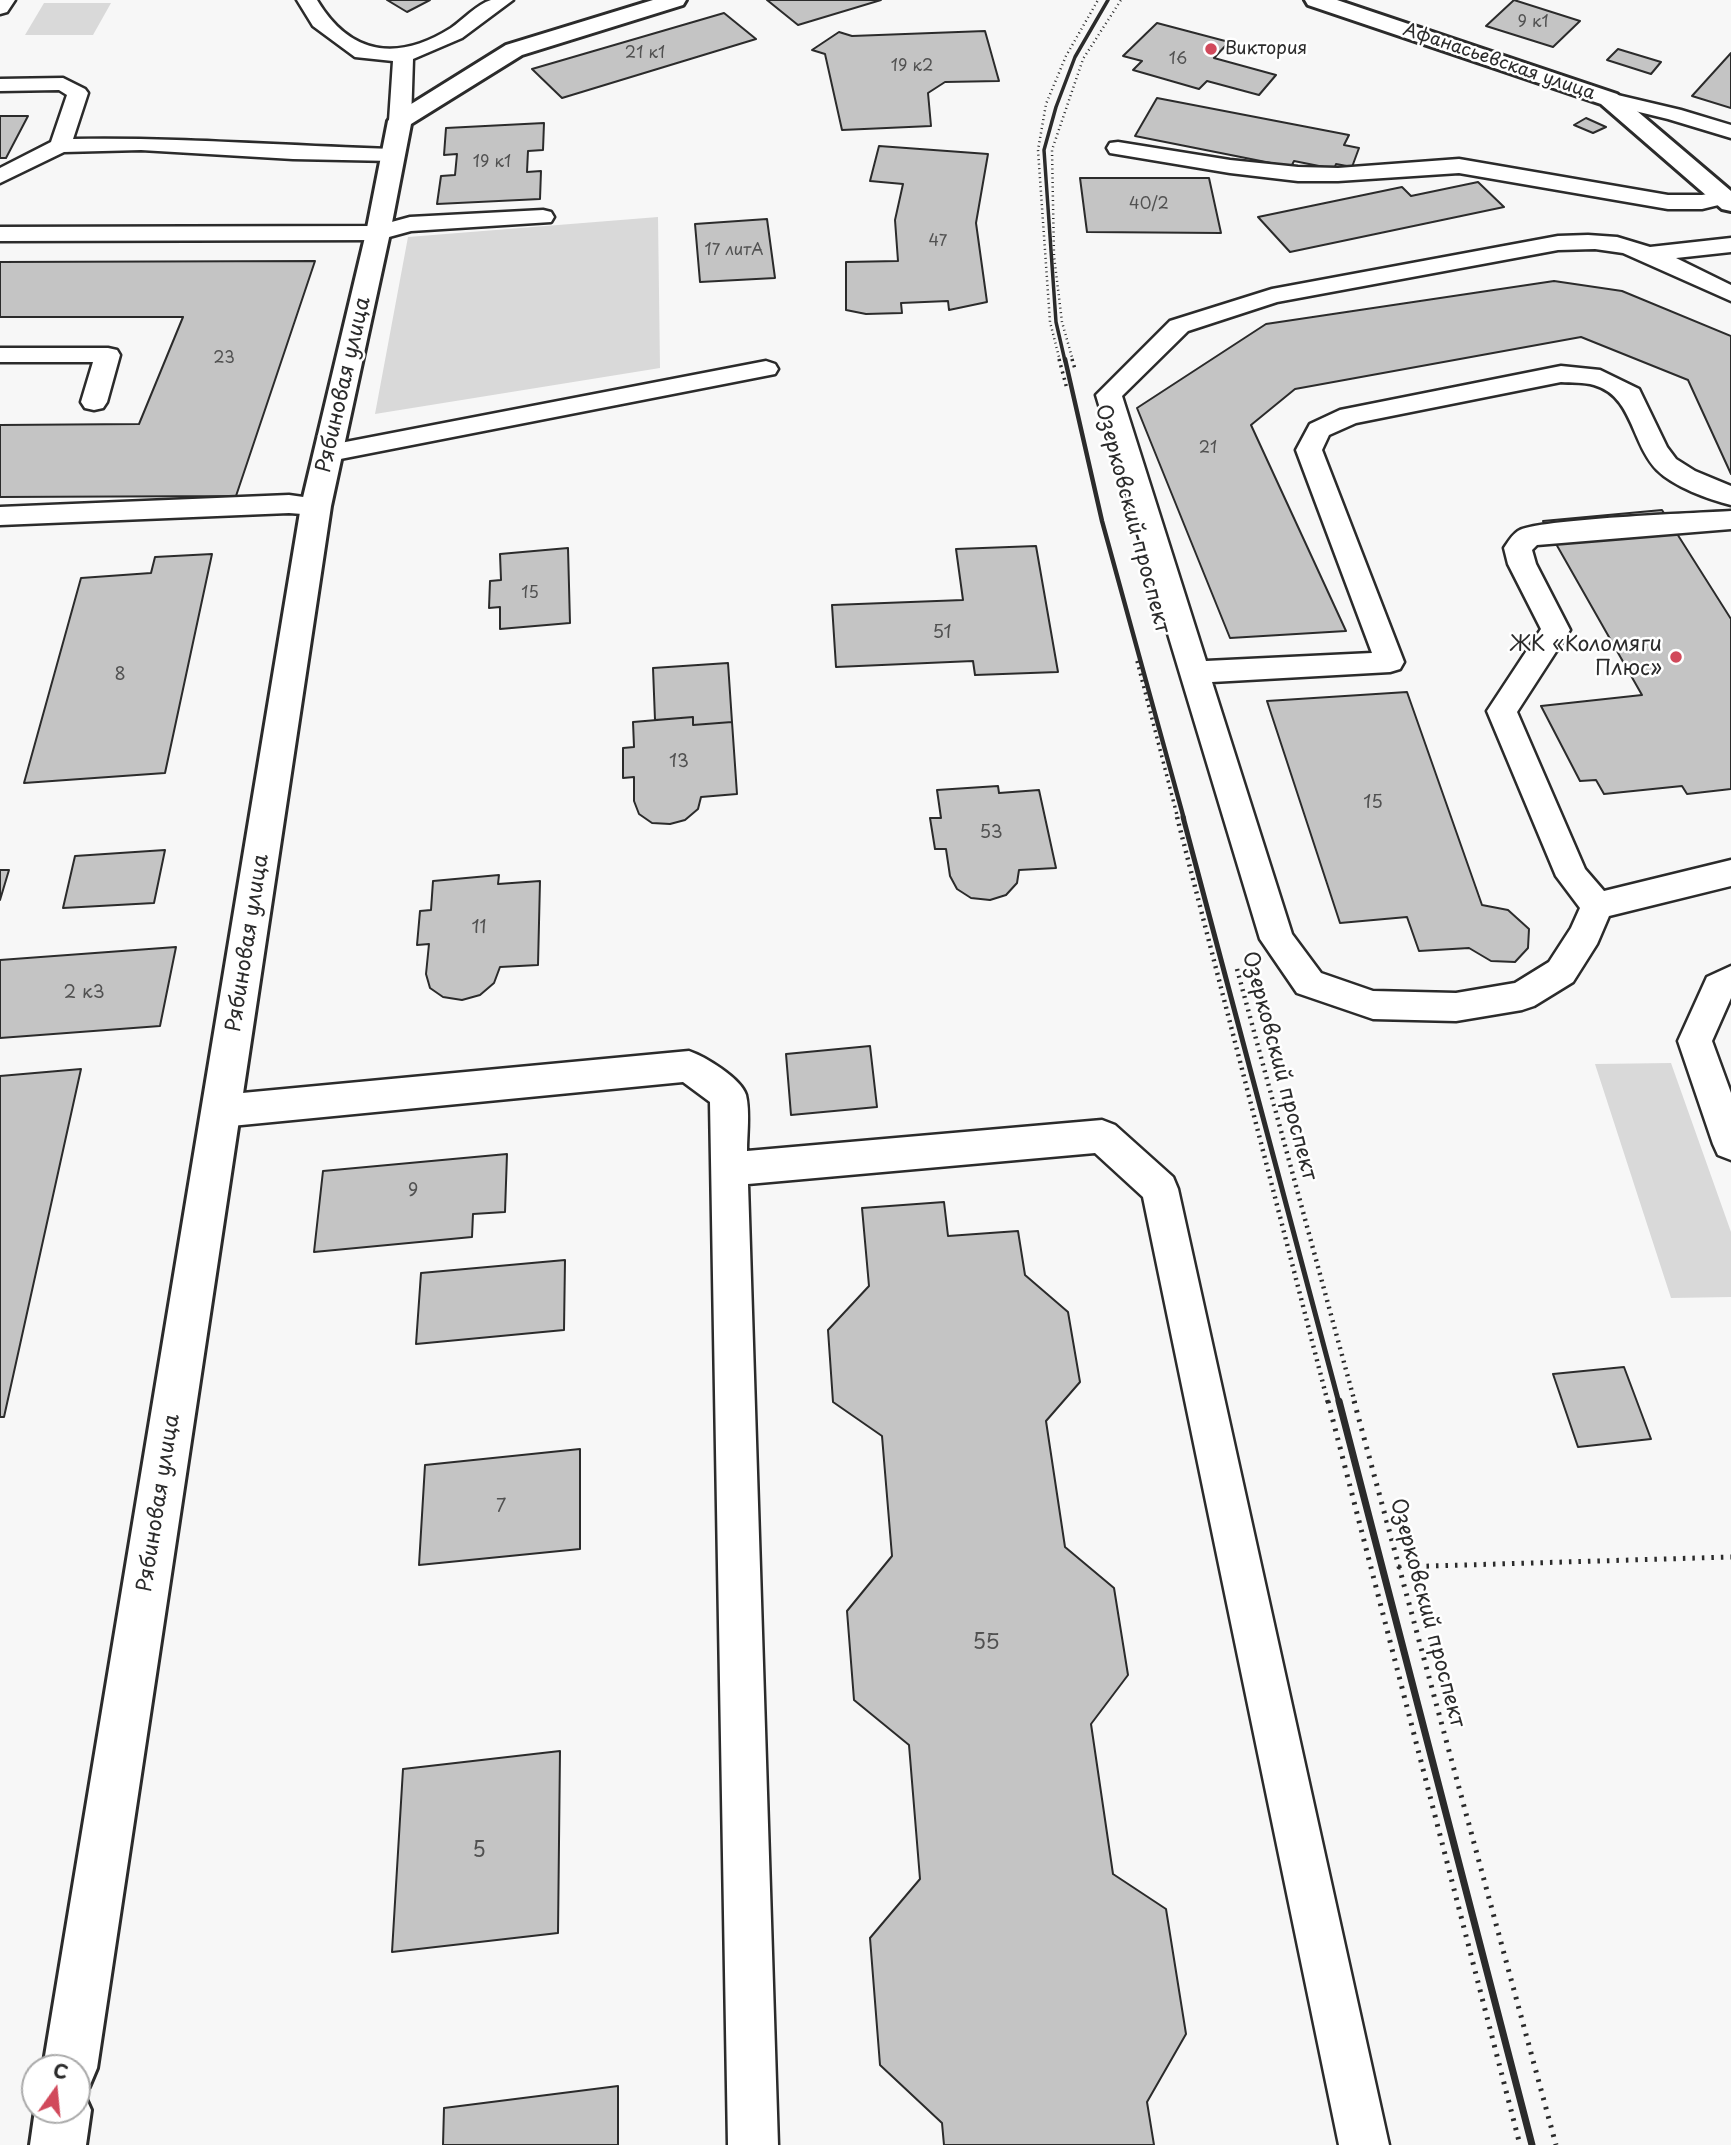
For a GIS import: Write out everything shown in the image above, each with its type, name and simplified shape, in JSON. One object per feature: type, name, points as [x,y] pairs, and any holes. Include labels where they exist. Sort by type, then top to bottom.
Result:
[{"type":"street","name":"Афанасьевская улица","points":[[1315,0],[1609,99],[1727,201]]},
{"type":"street","points":[[397,138],[514,50],[665,1]]},
{"type":"street","name":"Рябиновая улица","points":[[72,2054],[316,506],[330,453],[397,138]]},
{"type":"street","points":[[58,2145],[62,2124]]},
{"type":"lane","points":[[0,8],[5,0]]},
{"type":"lane","points":[[307,0],[320,22],[362,54],[403,56],[455,34],[503,0]]},
{"type":"lane","points":[[0,176],[60,146],[141,144],[293,153],[397,138],[403,56]]},
{"type":"lane","points":[[0,85],[63,84],[78,93],[60,146]]},
{"type":"lane","points":[[1609,99],[1674,114],[1731,132]]},
{"type":"lane","points":[[1118,148],[1299,174],[1360,174],[1459,166],[1490,169],[1668,202],[1727,201]]},
{"type":"lane","points":[[0,234],[378,233],[410,224],[543,217]]},
{"type":"lane","points":[[1597,906],[1585,934],[1561,972],[1522,996],[1456,1007],[1373,1005],[1309,983],[1278,939],[1109,395],[1179,326],[1272,296],[1558,243],[1587,241],[1618,244],[1646,254],[1731,294]]},
{"type":"lane","points":[[1646,254],[1731,245]]},
{"type":"lane","points":[[0,355],[108,355],[94,402]]},
{"type":"lane","points":[[330,453],[766,369]]},
{"type":"lane","points":[[1195,672],[1390,662],[1309,450],[1319,430],[1349,416],[1561,374],[1600,377],[1630,394],[1655,449],[1667,465],[1686,477],[1731,496]]},
{"type":"lane","points":[[0,516],[289,504],[316,506]]},
{"type":"lane","points":[[1597,906],[1572,876],[1502,711],[1556,630],[1522,564],[1518,548],[1528,537],[1550,533],[1731,520]]},
{"type":"lane","points":[[1597,906],[1731,873]]},
{"type":"lane","points":[[1731,980],[1719,987],[1695,1041],[1731,1144]]},
{"type":"lane","points":[[221,1111],[689,1066],[728,1095],[753,2145]]},
{"type":"lane","points":[[730,1169],[1102,1136],[1160,1189],[1364,2145]]},
{"type":"path","points":[[1071,402],[1050,321],[1038,150],[1046,104],[1066,56],[1098,0]]},
{"type":"path","points":[[1077,376],[1062,322],[1054,256],[1052,150],[1083,59],[1121,0]]},
{"type":"path","points":[[1136,656],[1520,2145]]},
{"type":"path","name":"Озерковский проспект","points":[[1236,965],[1556,2145]]},
{"type":"path","points":[[1398,1567],[1731,1557]]},
{"type":"shaded area","points":[[44,3],[111,3],[93,35],[25,35]]},
{"type":"shaded area","points":[[658,217],[660,368],[375,414],[408,237]]},
{"type":"shaded area","points":[[1671,1063],[1731,1232],[1731,1297],[1671,1298],[1595,1064]]},
{"type":"building","points":[[387,0],[430,0],[407,12]]},
{"type":"building","points":[[767,0],[881,0],[798,25]]},
{"type":"building","points":[[1514,0],[1580,21],[1553,47],[1486,26]]},
{"type":"building","points":[[724,13],[756,39],[562,98],[532,69]]},
{"type":"building","points":[[1157,23],[1229,42],[1214,58],[1276,75],[1259,95],[1207,81],[1199,89],[1133,70],[1142,61],[1123,56]]},
{"type":"building","points":[[985,31],[999,81],[945,82],[928,93],[931,126],[842,130],[825,54],[812,50],[839,32],[852,36]]},
{"type":"building","points":[[1618,49],[1661,62],[1651,74],[1607,60]]},
{"type":"building","points":[[1731,53],[1731,108],[1692,96]]},
{"type":"building","points":[[1157,98],[1349,135],[1344,145],[1359,148],[1352,167],[1336,164],[1334,169],[1294,161],[1291,167],[1135,136]]},
{"type":"building","points":[[0,116],[28,116],[6,158],[0,158]]},
{"type":"building","points":[[1586,118],[1606,127],[1593,133],[1574,125]]},
{"type":"building","points":[[544,123],[543,150],[528,151],[527,172],[541,171],[540,199],[437,204],[441,176],[455,175],[457,154],[444,155],[446,128]]},
{"type":"building","points":[[879,146],[988,154],[976,223],[987,302],[949,310],[948,301],[901,303],[902,313],[866,314],[846,310],[846,262],[898,261],[895,220],[903,184],[870,181]]},
{"type":"building","points":[[1080,178],[1209,178],[1221,233],[1087,232]]},
{"type":"building","points":[[1478,182],[1504,207],[1290,252],[1258,217],[1402,187],[1411,196]]},
{"type":"building","points":[[767,219],[775,278],[700,282],[695,224]]},
{"type":"building","points":[[315,261],[236,496],[0,497],[0,425],[139,424],[183,317],[0,317],[0,262]]},
{"type":"building","points":[[1554,281],[1622,291],[1731,336],[1731,474],[1688,380],[1581,337],[1295,389],[1251,425],[1346,631],[1230,638],[1137,408],[1266,324]]},
{"type":"building","name":"ЖК «Коломяги Плюс»","points":[[1662,510],[1731,619],[1731,789],[1687,794],[1682,786],[1604,794],[1596,780],[1580,781],[1541,706],[1642,695],[1543,521]]},
{"type":"building","points":[[1036,546],[1058,672],[975,675],[973,661],[836,667],[832,605],[963,600],[956,549]]},
{"type":"building","points":[[568,548],[570,623],[500,629],[500,607],[489,608],[490,581],[501,580],[500,554]]},
{"type":"building","points":[[212,554],[165,773],[24,783],[81,578],[151,573],[155,557]]},
{"type":"building","points":[[728,663],[732,722],[693,725],[693,717],[655,720],[653,668]]},
{"type":"building","points":[[1407,692],[1482,905],[1508,910],[1529,929],[1528,948],[1515,962],[1491,961],[1469,948],[1419,951],[1407,917],[1340,923],[1267,701]]},
{"type":"building","points":[[693,717],[693,725],[732,722],[737,794],[701,797],[698,809],[685,820],[670,824],[652,823],[639,814],[634,801],[634,777],[623,778],[623,748],[634,747],[633,722]]},
{"type":"building","points":[[998,786],[999,793],[1039,790],[1056,868],[1019,870],[1017,883],[1006,895],[990,900],[971,898],[957,889],[950,876],[946,849],[935,849],[930,818],[941,818],[937,790]]},
{"type":"building","points":[[165,850],[154,903],[63,908],[75,856]]},
{"type":"building","points":[[0,870],[9,870],[0,900]]},
{"type":"building","points":[[499,875],[498,884],[540,881],[538,965],[500,967],[494,983],[480,995],[462,1000],[443,997],[430,988],[426,974],[429,944],[417,945],[420,911],[431,910],[433,881]]},
{"type":"building","points":[[176,947],[160,1026],[0,1038],[0,960]]},
{"type":"building","points":[[870,1046],[877,1107],[791,1115],[786,1054]]},
{"type":"building","points":[[81,1069],[4,1417],[0,1417],[0,1076]]},
{"type":"building","points":[[507,1154],[505,1212],[473,1214],[472,1237],[314,1252],[323,1171]]},
{"type":"building","points":[[944,1202],[948,1236],[1018,1231],[1025,1275],[1068,1312],[1080,1382],[1046,1421],[1065,1547],[1114,1588],[1128,1675],[1091,1724],[1113,1874],[1166,1909],[1186,2034],[1147,2102],[1154,2145],[944,2145],[942,2123],[880,2065],[870,1938],[920,1879],[909,1745],[854,1700],[847,1611],[892,1556],[882,1436],[833,1402],[828,1330],[869,1286],[862,1208]]},
{"type":"building","points":[[565,1260],[564,1330],[416,1344],[421,1273]]},
{"type":"building","points":[[1624,1367],[1651,1439],[1578,1447],[1553,1374]]},
{"type":"building","points":[[580,1449],[580,1549],[419,1565],[425,1465]]},
{"type":"building","points":[[560,1751],[558,1933],[392,1952],[403,1769]]},
{"type":"building","points":[[618,2086],[618,2145],[443,2145],[444,2108]]},
{"type":"railway","points":[[1065,361],[1056,322],[1044,150],[1056,107],[1075,57],[1108,0]]},
{"type":"railway","points":[[1065,359],[1102,521],[1184,819]]},
{"type":"railway","points":[[1183,817],[1339,1403]]},
{"type":"railway","points":[[1339,1401],[1532,2145]]},
{"type":"place","name":"Виктория","points":[[1211,49]]},
{"type":"place","name":"ЖК «Коломяги Плюс»","points":[[1676,657]]}]
